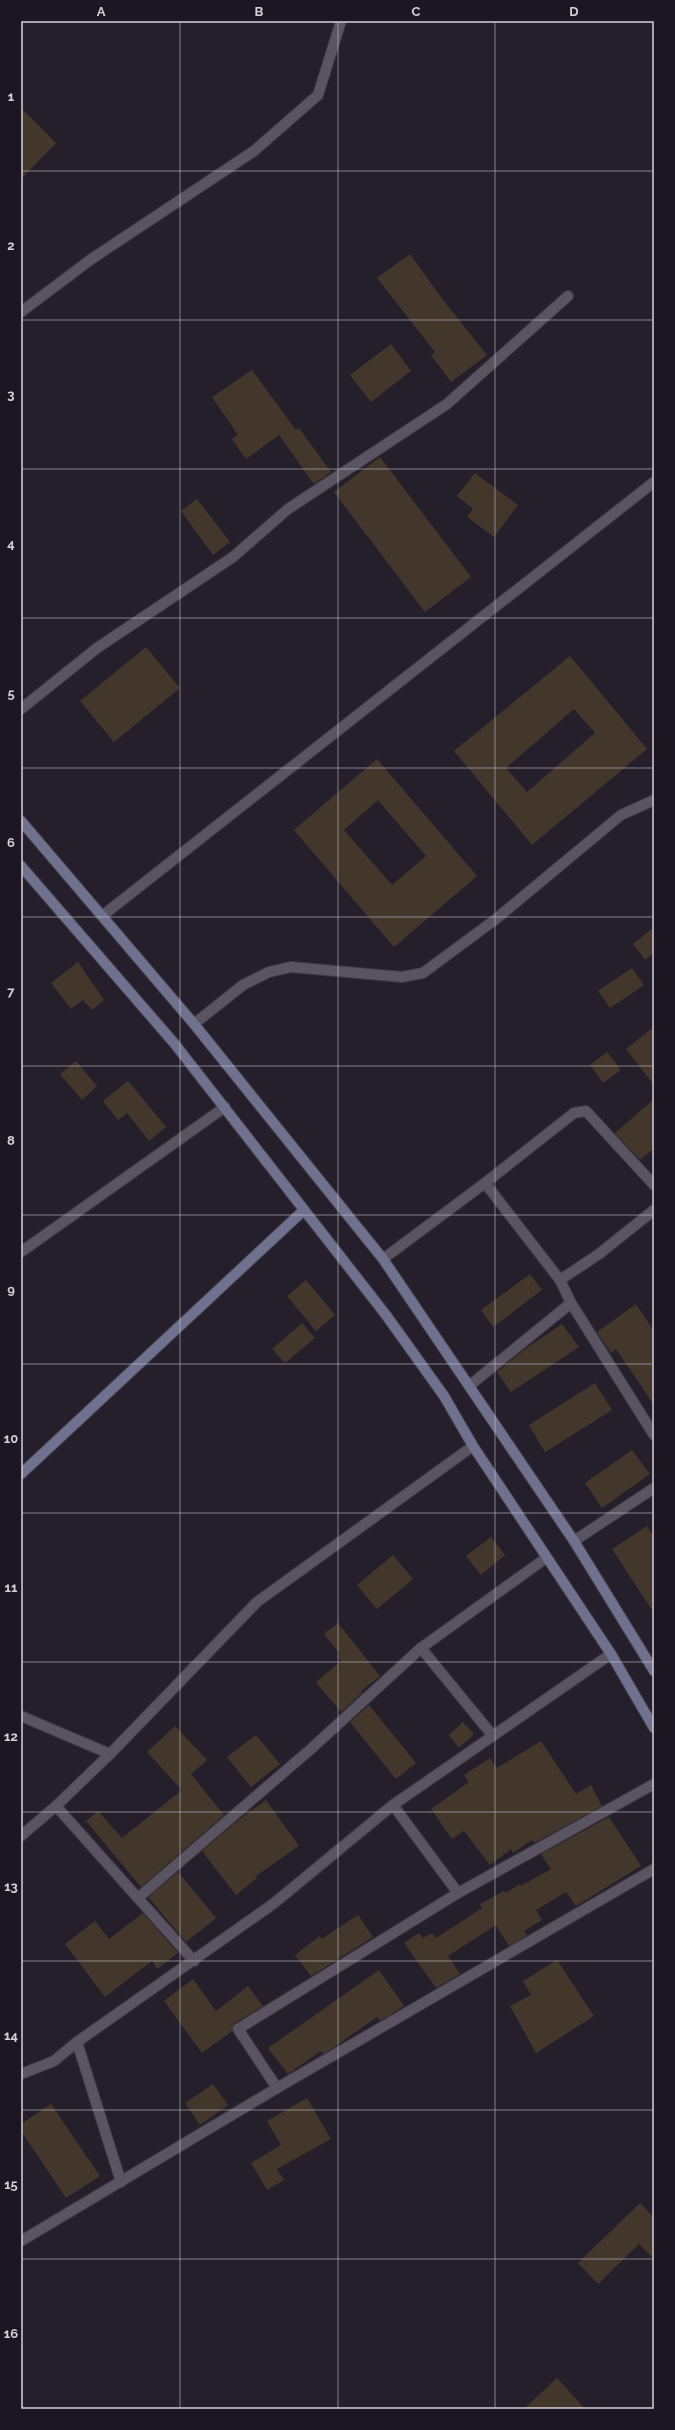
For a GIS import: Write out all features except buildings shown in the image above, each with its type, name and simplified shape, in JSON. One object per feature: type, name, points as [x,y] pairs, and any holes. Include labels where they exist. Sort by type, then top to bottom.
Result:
[{"type":"main road","points":[[21,821],[194,1024],[383,1259],[574,1541],[654,1671]]},
{"type":"main road","points":[[21,866],[174,1043],[386,1315],[444,1396],[473,1446],[611,1654],[654,1728]]},
{"type":"main road","points":[[21,1474],[304,1210]]},
{"type":"street","points":[[21,312],[90,260],[254,152],[318,95],[341,21]]},
{"type":"street","points":[[21,709],[97,648],[233,557],[261,531],[288,510],[447,404],[568,296]]},
{"type":"street","points":[[102,916],[654,482]]},
{"type":"street","points":[[194,1024],[243,985],[269,972],[291,967],[402,976],[423,973],[496,919],[621,814],[654,800]]},
{"type":"street","points":[[21,1252],[225,1107]]},
{"type":"street","points":[[383,1259],[485,1184],[574,1113],[580,1111],[586,1111],[654,1185]]},
{"type":"street","points":[[485,1184],[560,1280],[571,1303],[654,1435]]},
{"type":"street","points":[[560,1280],[599,1254],[654,1210]]},
{"type":"street","points":[[469,1386],[571,1303]]},
{"type":"street","points":[[21,1836],[56,1806],[110,1754],[257,1602],[473,1446]]},
{"type":"street","points":[[574,1541],[654,1488]]},
{"type":"street","points":[[139,1898],[312,1748],[421,1648],[546,1558]]},
{"type":"street","points":[[421,1648],[493,1736]]},
{"type":"street","points":[[21,2074],[54,2061],[77,2042],[273,1904],[393,1805],[611,1654]]},
{"type":"street","points":[[21,1716],[110,1754]]},
{"type":"street","points":[[277,2088],[238,2029],[458,1893],[654,1784]]},
{"type":"street","points":[[393,1805],[458,1893]]},
{"type":"street","points":[[56,1806],[194,1961]]},
{"type":"street","points":[[21,2241],[277,2088],[654,1869]]},
{"type":"street","points":[[77,2042],[120,2182]]}]
